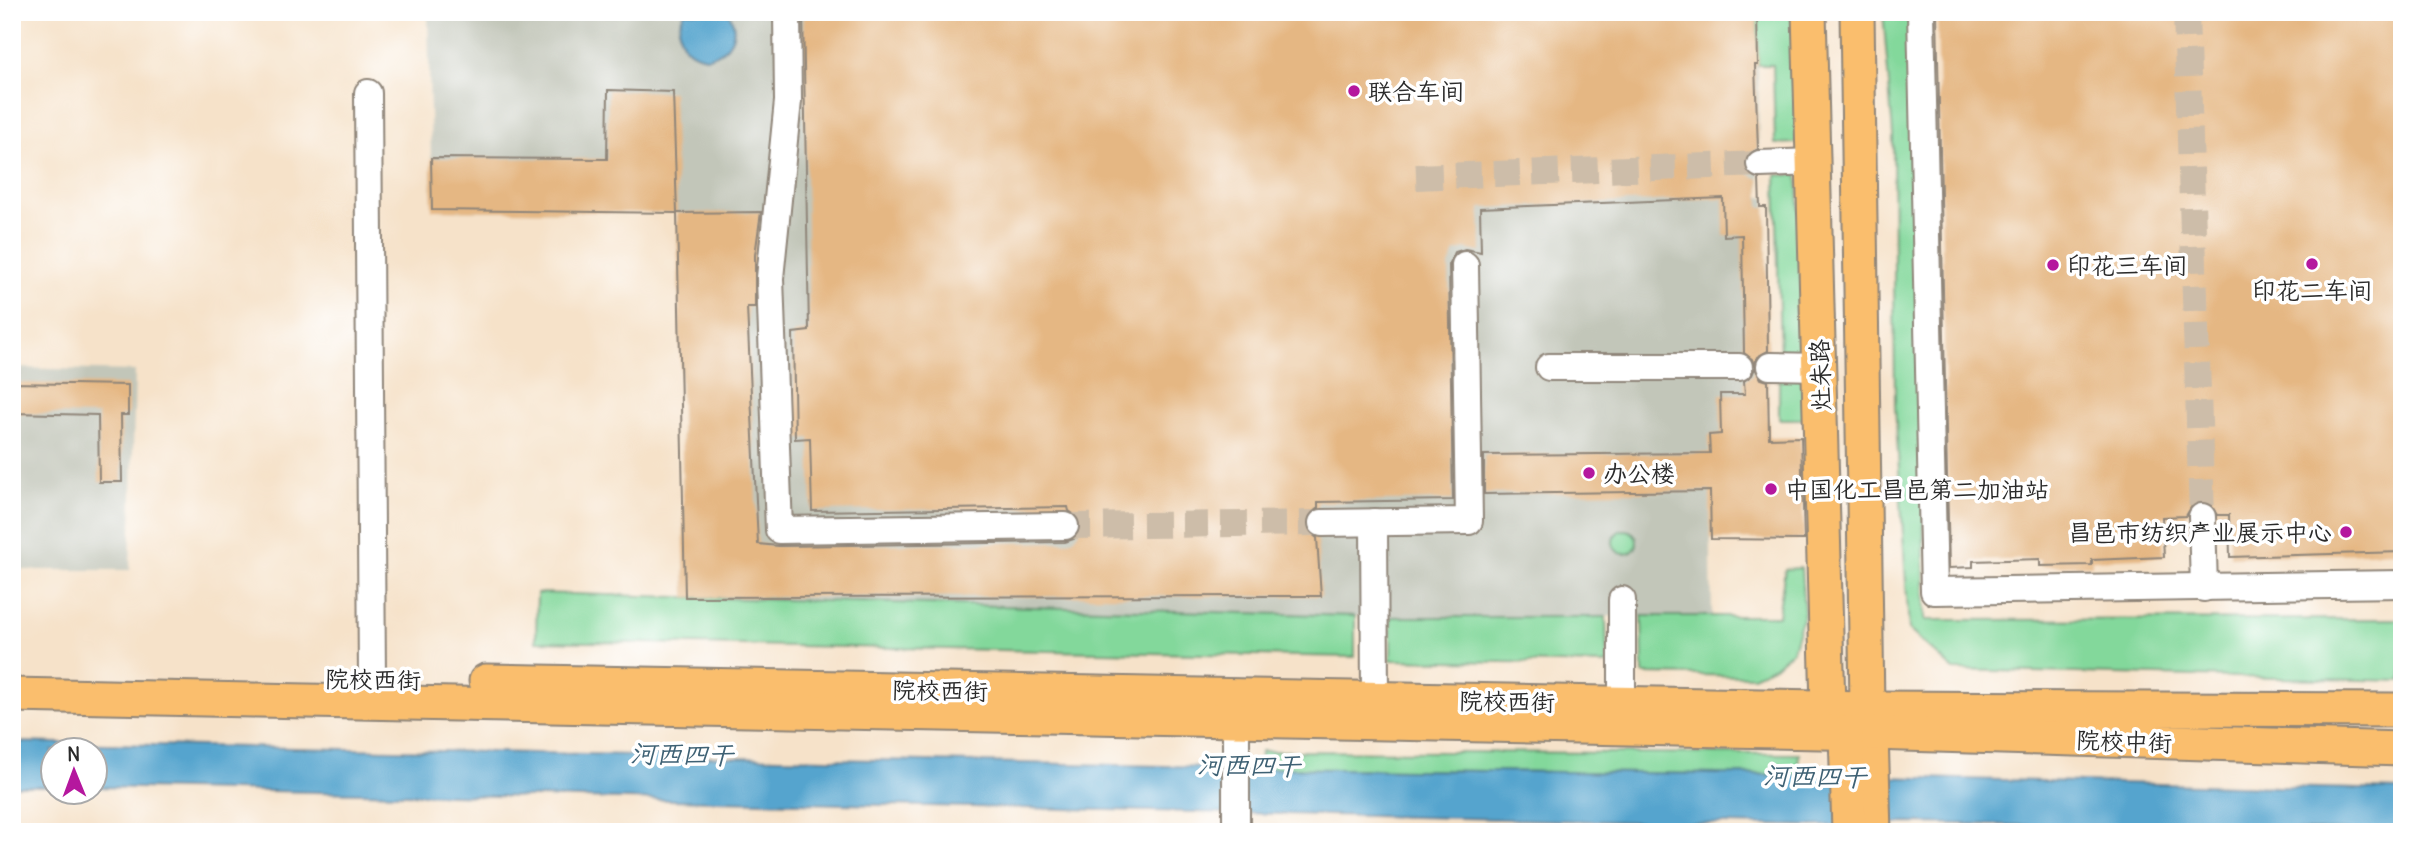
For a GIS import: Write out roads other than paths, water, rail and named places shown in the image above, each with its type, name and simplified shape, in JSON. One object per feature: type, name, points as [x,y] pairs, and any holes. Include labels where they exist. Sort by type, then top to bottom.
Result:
[{"type":"main road","name":"灶朱路","points":[[1809,12],[1820,366],[1853,720]]},
{"type":"main road","name":"灶朱路","points":[[1853,720],[1857,12]]},
{"type":"main road","name":"院校西街","points":[[12,672],[372,679],[1236,708],[1375,698],[1622,703],[1853,720]]},
{"type":"main road","name":"院校西街","points":[[12,695],[1236,708],[1853,720]]},
{"type":"main road","name":"院校中街","points":[[1853,720],[2402,710]]},
{"type":"main road","name":"院校中街","points":[[1853,720],[2402,749]]},
{"type":"main road","points":[[1853,720],[1860,770],[1861,831]]},
{"type":"street","points":[[787,12],[788,101],[770,278],[779,530],[1065,526]]},
{"type":"street","points":[[1921,12],[1934,591],[2402,584]]},
{"type":"street","points":[[368,93],[372,679]]},
{"type":"street","points":[[1760,164],[1814,162]]},
{"type":"street","points":[[1322,523],[1469,521],[1465,265]]},
{"type":"street","points":[[1549,366],[1739,367]]},
{"type":"street","points":[[1770,366],[1820,366]]},
{"type":"street","points":[[2202,517],[2204,588]]},
{"type":"street","points":[[1374,522],[1375,698]]},
{"type":"street","points":[[1622,600],[1622,703]]},
{"type":"street","points":[[1236,708],[1236,825]]},
{"type":"water","points":[[685,12],[728,12],[732,19],[733,34],[727,46],[708,57],[686,48],[679,28]]},
{"type":"water","points":[[12,742],[38,743],[38,786],[12,786]]},
{"type":"water","name":"河西四干","points":[[108,744],[1260,768],[1797,775],[2402,790],[2402,832],[1909,823],[1813,826],[108,787]]},
{"type":"tunnel","points":[[2186,12],[2202,517]]},
{"type":"tunnel","points":[[1416,177],[1760,164]]},
{"type":"tunnel","points":[[1065,526],[1322,523]]},
{"type":"place","name":"联合车间","points":[[1354,91]]},
{"type":"place","name":"印花二车间","points":[[2312,264]]},
{"type":"place","name":"印花三车间","points":[[2053,265]]},
{"type":"place","name":"办公楼","points":[[1589,473]]},
{"type":"place","name":"中国化工昌邑第二加油站","points":[[1771,489]]},
{"type":"place","name":"昌邑市纺织产业展示中心","points":[[2346,532]]}]
